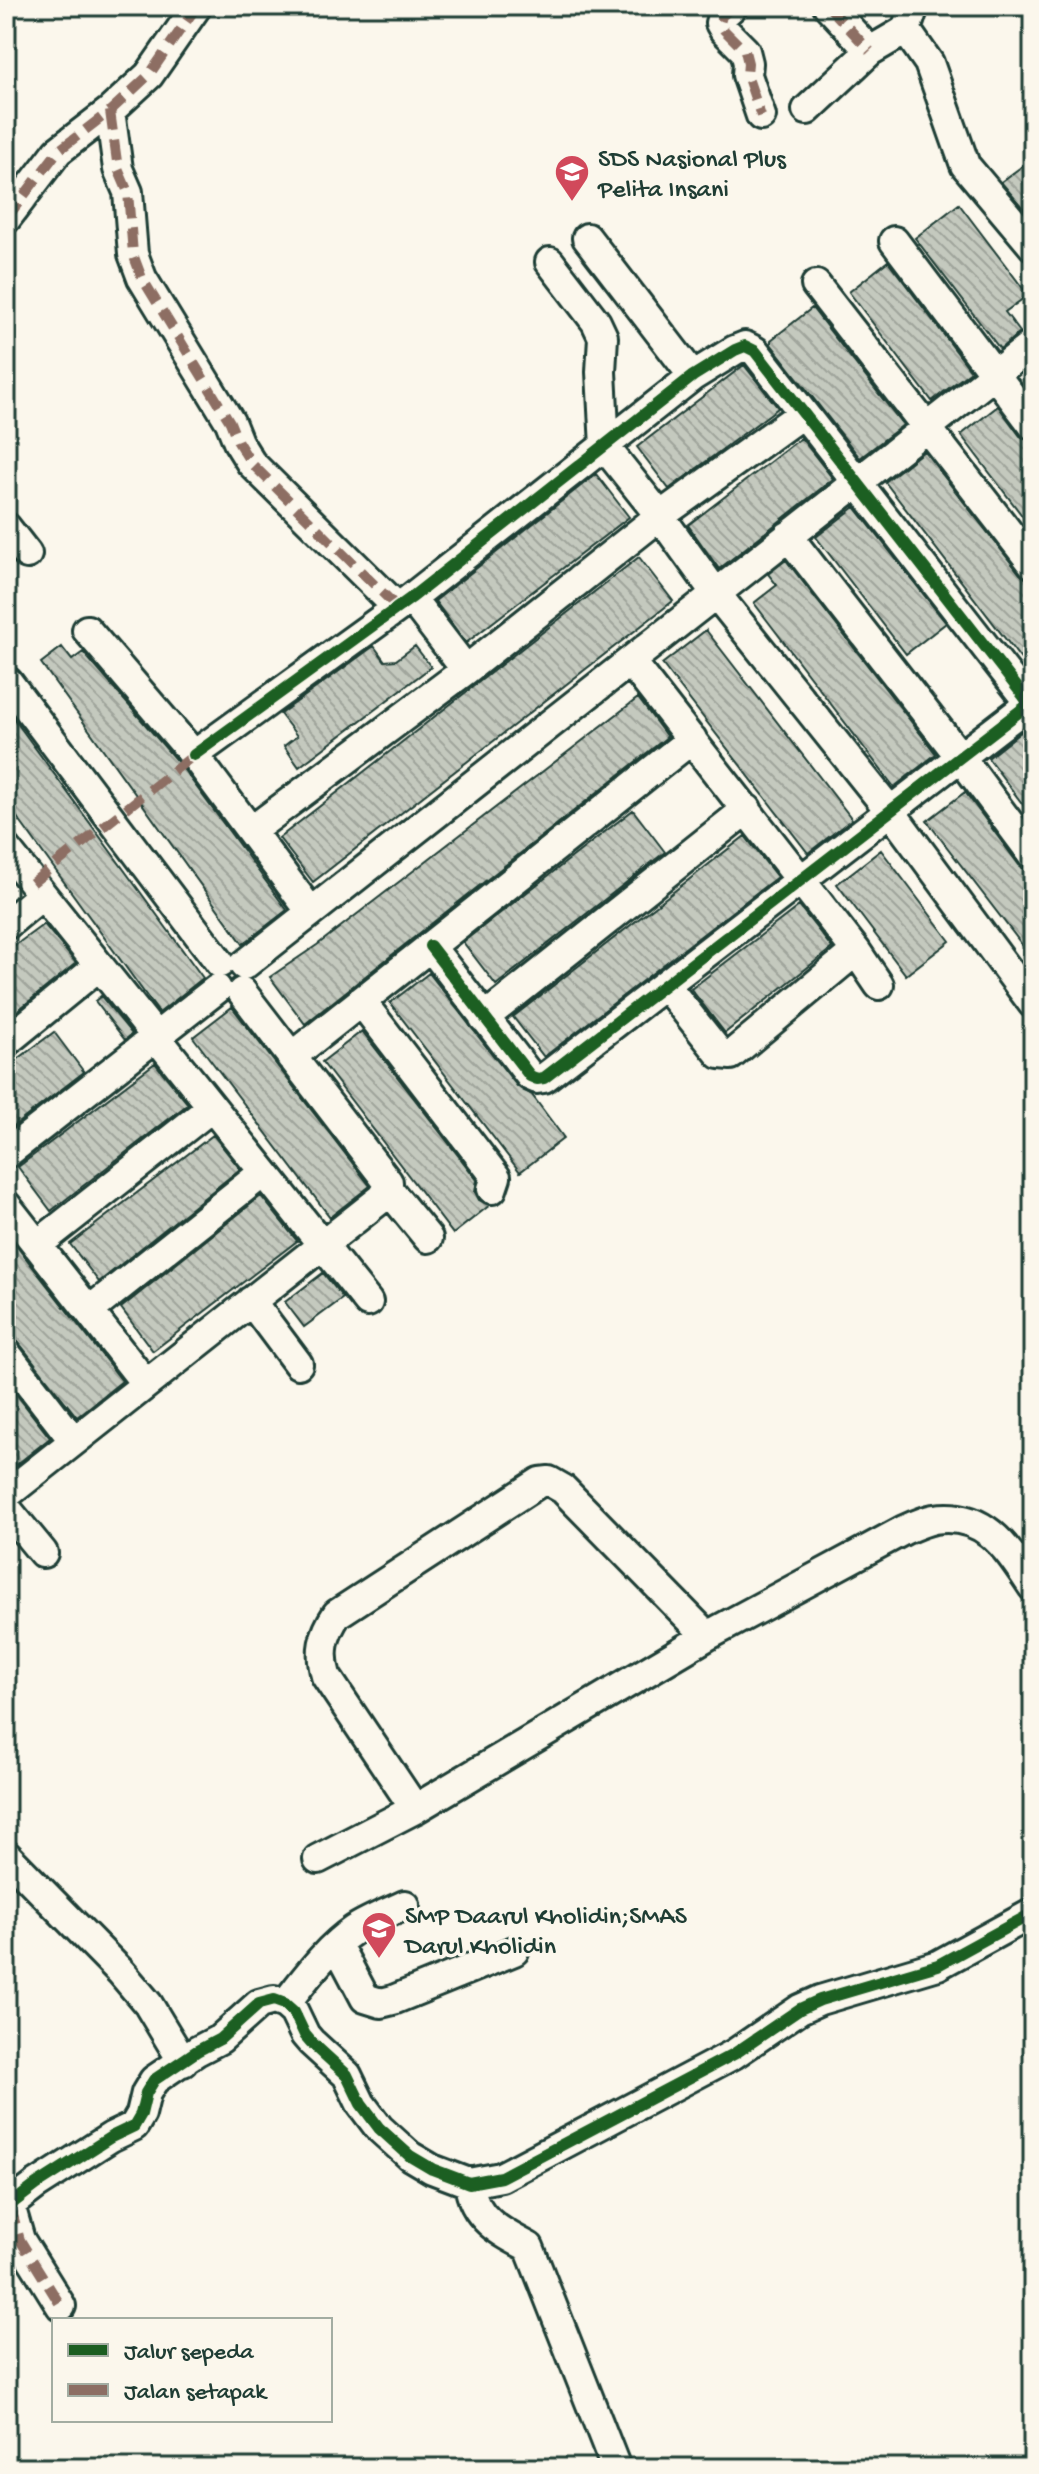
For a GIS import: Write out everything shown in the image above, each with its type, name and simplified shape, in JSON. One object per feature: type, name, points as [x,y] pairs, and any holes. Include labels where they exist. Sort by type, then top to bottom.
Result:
[{"type":"street","points":[[6,219],[58,151],[110,111],[149,75],[197,6]]},
{"type":"street","points":[[733,6],[722,16],[720,23],[745,51],[747,75],[761,116]]},
{"type":"street","points":[[828,6],[870,51]]},
{"type":"street","points":[[807,110],[910,18],[965,165],[1033,246]]},
{"type":"street","points":[[110,111],[118,169],[128,192],[133,254],[142,278],[230,422],[251,463],[404,602],[466,670]]},
{"type":"street","points":[[587,238],[693,376]]},
{"type":"street","points":[[894,241],[1033,425]]},
{"type":"street","points":[[550,262],[596,322],[603,337],[601,372],[605,447],[717,595],[891,812],[1033,1004]]},
{"type":"street","points":[[816,285],[1033,564]]},
{"type":"street","points":[[6,1154],[1033,344]]},
{"type":"street","points":[[194,755],[404,602],[693,376],[740,347],[751,347],[1032,704],[544,1078],[530,1076],[430,946]]},
{"type":"street","points":[[251,831],[466,670],[660,516],[803,413]]},
{"type":"street","points":[[6,527],[27,554]]},
{"type":"street","points":[[788,536],[1033,855]]},
{"type":"street","points":[[87,630],[194,755],[311,912]]},
{"type":"street","points":[[630,661],[801,879],[879,985]]},
{"type":"street","points":[[8,682],[388,1182],[388,1189],[382,1198],[7,1495],[43,1553]]},
{"type":"street","points":[[291,1057],[692,739]]},
{"type":"street","points":[[484,1018],[747,809]]},
{"type":"street","points":[[6,849],[368,1302]]},
{"type":"street","points":[[6,925],[42,895]]},
{"type":"street","points":[[666,986],[720,1054],[731,1055],[856,951]]},
{"type":"street","points":[[6,1042],[99,966]]},
{"type":"street","points":[[361,1001],[496,1177],[492,1189]]},
{"type":"street","points":[[37,1245],[212,1107]]},
{"type":"street","points":[[89,1311],[264,1172]]},
{"type":"street","points":[[388,1189],[428,1238]]},
{"type":"street","points":[[6,1205],[146,1384]]},
{"type":"street","points":[[251,1301],[298,1364]]},
{"type":"street","points":[[6,1353],[74,1441]]},
{"type":"street","points":[[415,1809],[326,1676],[322,1644],[327,1629],[337,1614],[540,1482],[549,1481],[563,1489],[707,1636]]},
{"type":"street","points":[[318,1859],[415,1809],[707,1636],[904,1530],[933,1519],[964,1519],[986,1529],[1007,1548],[1033,1587]]},
{"type":"street","points":[[6,1855],[121,1972],[148,2004],[183,2062]]},
{"type":"street","points":[[285,2004],[308,1975],[357,1928],[405,1905]]},
{"type":"street","points":[[61,2306],[20,2240],[8,2207],[36,2185],[111,2137],[134,2126],[154,2080],[220,2039],[259,2004],[274,2000],[294,2012],[311,2042],[347,2075],[361,2104],[379,2128],[410,2156],[432,2169],[469,2183],[501,2177],[734,2054],[800,2009],[820,2000],[938,1965],[1033,1913]]},
{"type":"street","points":[[337,1945],[365,1998],[381,2003],[450,1979],[514,1951]]},
{"type":"street","points":[[469,2183],[473,2204],[483,2217],[529,2247],[616,2468]]},
{"type":"building","points":[[1033,158],[1033,220],[1001,182]]},
{"type":"building","points":[[959,204],[1028,295],[1005,312],[1020,332],[1000,349],[915,238]]},
{"type":"building","points":[[888,261],[971,371],[932,401],[849,292]]},
{"type":"building","points":[[812,308],[903,425],[860,458],[771,344],[771,340]]},
{"type":"building","points":[[744,365],[778,408],[669,489],[637,447]]},
{"type":"building","points":[[998,406],[1020,436],[1033,442],[1033,530],[961,435]]},
{"type":"building","points":[[801,438],[833,479],[719,569],[688,525]]},
{"type":"building","points":[[924,451],[1020,574],[1033,583],[1033,675],[885,482]]},
{"type":"building","points":[[596,474],[629,517],[466,643],[435,601]]},
{"type":"building","points":[[855,507],[946,623],[906,654],[816,537]]},
{"type":"building","points":[[639,557],[673,601],[313,882],[279,838]]},
{"type":"building","points":[[786,560],[936,754],[894,787],[754,603],[777,585],[768,574]]},
{"type":"building","points":[[706,630],[852,819],[808,853],[662,664]]},
{"type":"building","points":[[374,646],[385,661],[396,660],[415,646],[431,667],[299,767],[284,746],[297,736],[280,714]]},
{"type":"building","points":[[62,647],[72,660],[83,652],[181,766],[287,910],[243,944],[41,663]]},
{"type":"building","points":[[638,698],[667,737],[305,1024],[270,977],[317,945]]},
{"type":"building","points":[[6,708],[203,978],[159,1013],[6,802]]},
{"type":"building","points":[[1033,725],[1033,818],[988,758]]},
{"type":"building","points":[[965,792],[1019,865],[1033,872],[1033,959],[927,821]]},
{"type":"building","points":[[633,810],[665,852],[496,985],[463,942]]},
{"type":"building","points":[[745,836],[777,877],[544,1057],[513,1017]]},
{"type":"building","points":[[881,850],[950,941],[906,975],[837,884]]},
{"type":"building","points":[[799,906],[832,948],[725,1033],[691,989]]},
{"type":"building","points":[[44,924],[76,963],[6,1020],[6,952]]},
{"type":"building","points":[[429,973],[517,1086],[532,1095],[564,1138],[520,1172],[390,1003]]},
{"type":"building","points":[[101,996],[132,1034],[125,1040],[95,1001]]},
{"type":"building","points":[[232,1007],[370,1186],[330,1217],[193,1037]]},
{"type":"building","points":[[362,1031],[477,1180],[475,1192],[479,1200],[490,1205],[453,1234],[322,1062]]},
{"type":"building","points":[[54,1032],[84,1072],[6,1132],[6,1068]]},
{"type":"building","points":[[155,1063],[188,1104],[51,1211],[18,1167]]},
{"type":"building","points":[[213,1135],[240,1169],[99,1282],[70,1244]]},
{"type":"building","points":[[261,1196],[297,1241],[153,1351],[121,1308]]},
{"type":"building","points":[[14,1243],[122,1381],[77,1417],[19,1343],[6,1336],[6,1249]]},
{"type":"building","points":[[323,1273],[343,1298],[304,1327],[285,1302]]},
{"type":"building","points":[[6,1381],[50,1438],[16,1465],[6,1452]]},
{"type":"marked path","points":[[6,219],[58,151],[110,111],[149,75],[197,6]]},
{"type":"marked path","points":[[733,6],[722,16],[720,23],[745,51],[747,75],[761,116]]},
{"type":"marked path","points":[[828,6],[870,51]]},
{"type":"marked path","points":[[110,111],[118,169],[128,192],[133,254],[142,278],[230,422],[251,463],[397,607]]},
{"type":"marked path","points":[[32,883],[194,755]]},
{"type":"marked path","points":[[10,2205],[20,2240],[61,2306]]},
{"type":"cycle path","points":[[194,755],[411,598],[693,376],[745,346],[755,351],[1033,708]]},
{"type":"cycle path","points":[[430,946],[530,1076],[544,1078],[1033,701]]},
{"type":"cycle path","points":[[6,2208],[36,2185],[111,2137],[134,2126],[154,2080],[220,2039],[259,2004],[274,2000],[294,2012],[305,2035],[347,2075],[361,2104],[379,2128],[410,2156],[432,2169],[469,2183],[501,2177],[734,2054],[800,2009],[820,2000],[938,1965],[1033,1913]]},
{"type":"place","name":"SDS Nasional Plus Pelita Insani","points":[[572,203]]},
{"type":"place","name":"SMP Daarul Kholidin;SMAS Darul Kholidin","points":[[379,1960]]}]
